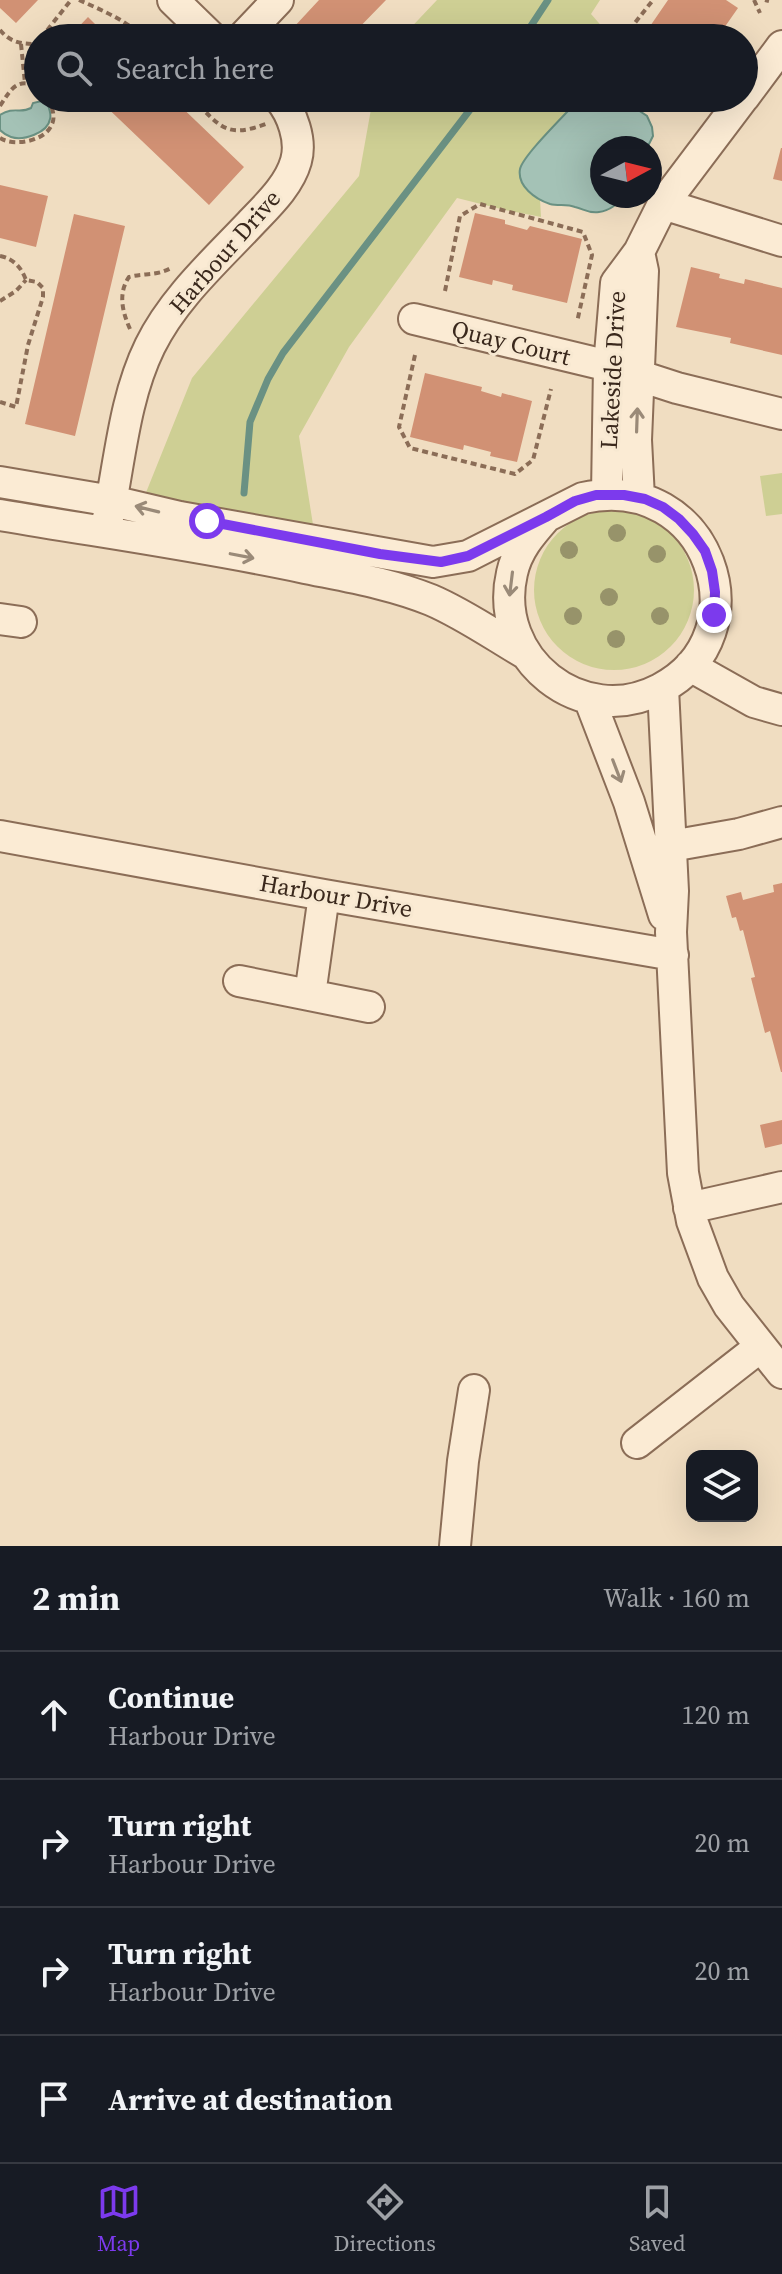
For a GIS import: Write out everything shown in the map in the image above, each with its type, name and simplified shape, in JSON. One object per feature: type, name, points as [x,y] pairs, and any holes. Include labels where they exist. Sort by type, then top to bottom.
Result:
[{"type":"street","points":[[173,0],[198,24]]},
{"type":"street","points":[[255,24],[278,0]]},
{"type":"street","name":"Lakeside Drive","points":[[758,79],[782,46]]},
{"type":"street","name":"Harbour Drive","points":[[105,533],[130,403],[150,346],[171,310],[287,179],[296,161],[298,148],[287,112]]},
{"type":"street","name":"Lakeside Drive","points":[[607,494],[609,366],[616,283],[639,252],[663,204],[733,112]]},
{"type":"street","points":[[663,204],[782,241]]},
{"type":"street","name":"Lakeside Drive","points":[[639,252],[643,271],[636,440],[639,498]]},
{"type":"street","name":"Quay Court","points":[[414,319],[609,366],[677,388],[782,414]]},
{"type":"street","points":[[0,482],[112,501],[355,564],[464,616],[526,654]]},
{"type":"street","points":[[0,515],[105,533],[355,564],[441,562],[468,556],[575,501],[607,494],[639,498],[663,507],[679,519],[705,551],[712,571],[714,615],[707,639],[690,666],[663,688],[623,701],[589,698],[558,686],[541,672],[516,635],[510,615],[510,583],[519,552],[546,517]]},
{"type":"street","points":[[690,666],[754,702],[782,710]]},
{"type":"street","points":[[663,688],[680,1136],[689,1208],[713,1278],[729,1306],[782,1373]]},
{"type":"street","points":[[589,698],[629,802],[672,943]]},
{"type":"street","points":[[671,846],[739,834],[782,822]]},
{"type":"street","name":"Harbour Drive","points":[[0,836],[324,895],[672,943]]},
{"type":"street","points":[[310,995],[324,895]]},
{"type":"street","points":[[239,981],[369,1007]]},
{"type":"street","points":[[689,1208],[782,1187]]},
{"type":"street","points":[[637,1443],[760,1347]]},
{"type":"street","points":[[455,1546],[474,1390]]},
{"type":"path","points":[[52,24],[71,0]]},
{"type":"path","points":[[79,0],[126,24]]},
{"type":"path","points":[[634,24],[653,0]]},
{"type":"path","points":[[754,0],[760,13]]},
{"type":"path","points":[[0,30],[7,38],[21,44],[24,73]]},
{"type":"path","points":[[0,106],[10,90],[24,83]]},
{"type":"path","points":[[0,138],[7,142],[26,142],[46,132],[52,125],[53,112]]},
{"type":"path","points":[[205,112],[216,123],[236,132],[244,132],[277,112]]},
{"type":"path","points":[[445,291],[460,216],[480,204],[583,232],[592,255],[577,322]]},
{"type":"path","points":[[0,256],[14,261],[26,280]]},
{"type":"path","points":[[0,301],[26,280]]},
{"type":"path","points":[[0,402],[16,407],[28,345],[43,297],[43,288],[37,282],[26,280]]},
{"type":"path","points":[[415,355],[399,427],[410,448],[515,474],[533,460],[551,389]]},
{"type":"green space","points":[[437,0],[600,0],[591,14],[600,24],[414,24]]},
{"type":"green space","points":[[370,112],[567,112],[530,152],[520,170],[527,190],[540,199],[541,217],[457,198],[349,347],[299,436],[314,531],[143,500],[192,378],[359,176]]},
{"type":"green space","points":[[782,473],[782,514],[766,516],[760,476]]},
{"type":"green space","points":[[614,510],[645,516],[671,533],[688,559],[694,590],[688,621],[671,647],[645,664],[614,670],[583,664],[557,647],[540,621],[534,590],[540,559],[557,533],[583,516]]},
{"type":"shaded area","points":[[9,111],[50,112],[50,117],[40,132],[16,138],[0,130],[0,115]]},
{"type":"shaded area","points":[[567,112],[641,112],[647,116],[652,127],[653,136],[590,136],[590,208],[610,208],[603,211],[553,205],[533,195],[524,186],[520,175],[529,154]]},
{"type":"building","points":[[0,0],[38,0],[16,23],[0,8]]},
{"type":"building","points":[[319,0],[386,0],[363,24],[297,24]]},
{"type":"building","points":[[668,0],[726,0],[738,8],[727,24],[652,24]]},
{"type":"building","points":[[88,17],[95,24],[81,24]]},
{"type":"building","points":[[112,112],[187,112],[244,167],[209,205]]},
{"type":"building","points":[[782,148],[782,181],[773,179]]},
{"type":"building","points":[[0,185],[48,196],[36,247],[0,238]]},
{"type":"building","points":[[475,213],[505,220],[505,224],[527,230],[530,226],[582,239],[567,303],[512,290],[513,285],[493,280],[492,285],[459,277]]},
{"type":"building","points":[[74,214],[125,226],[75,436],[25,424]]},
{"type":"building","points":[[691,267],[744,284],[745,279],[782,288],[782,355],[730,343],[731,338],[676,327]]},
{"type":"building","points":[[425,373],[482,387],[481,391],[501,397],[502,393],[532,401],[517,462],[490,456],[491,452],[464,445],[463,450],[410,437]]},
{"type":"building","points":[[782,883],[781,1072],[770,1031],[765,1033],[743,930],[740,931],[736,917],[732,918],[726,896],[741,892],[743,900],[774,892],[773,885]]},
{"type":"building","points":[[782,1120],[782,1144],[765,1148],[760,1125]]},
{"type":"waterway","points":[[532,24],[548,0]]},
{"type":"waterway","points":[[244,493],[250,422],[283,353],[468,112]]},
{"type":"route","points":[[207,521],[380,554],[441,562],[468,556],[575,501],[596,495],[624,495],[663,507],[693,534],[705,551],[712,571],[714,615]]}]
